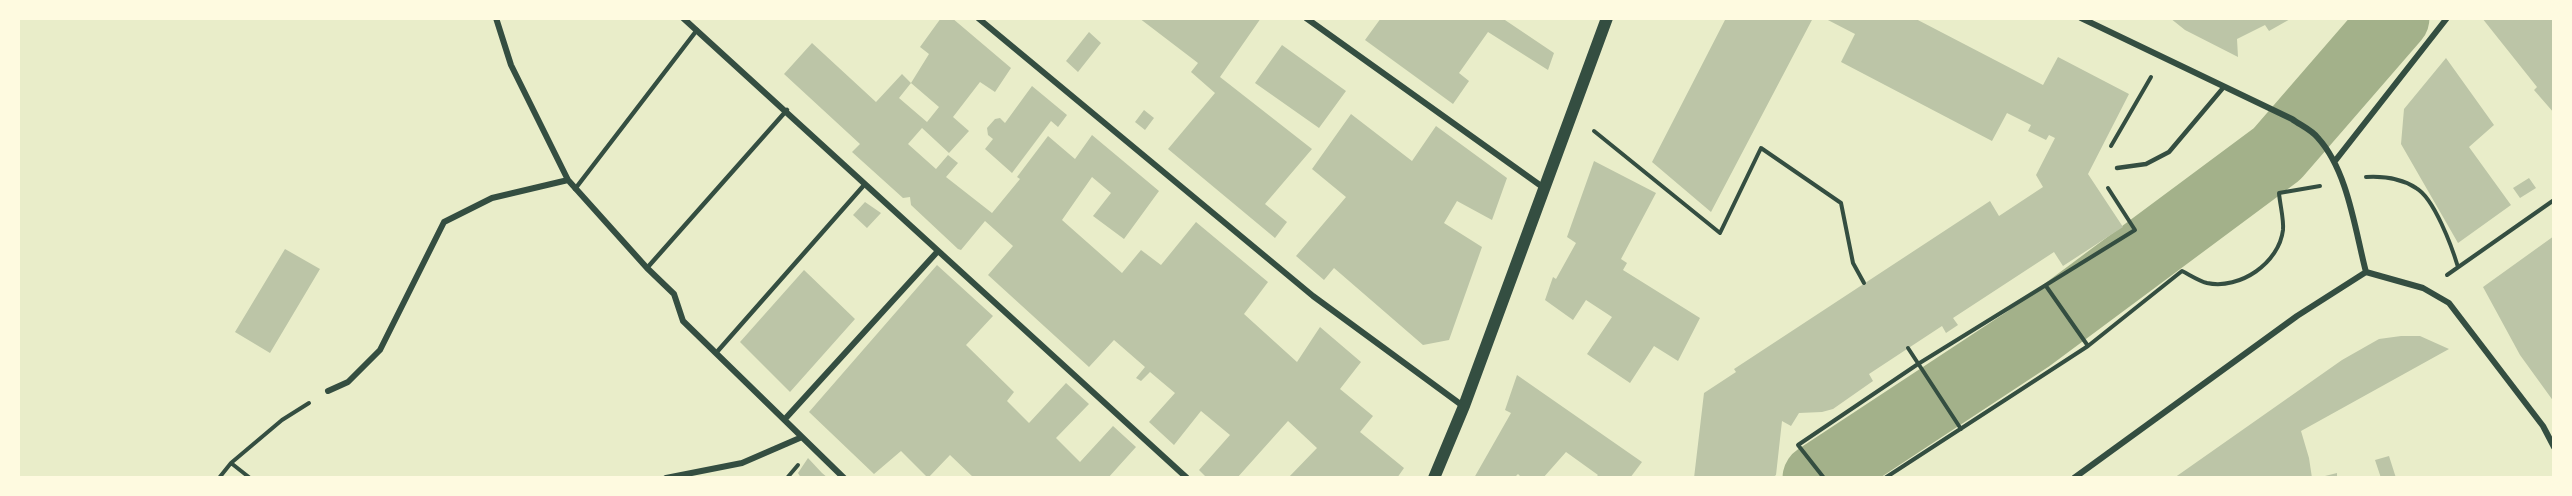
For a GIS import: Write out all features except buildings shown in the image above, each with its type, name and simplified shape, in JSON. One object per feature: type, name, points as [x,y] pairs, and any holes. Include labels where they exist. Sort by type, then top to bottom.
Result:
[{"type":"main road","points":[[1434,478],[1464,406],[1607,18]]},
{"type":"street","points":[[496,18],[511,65],[568,180],[647,268],[674,294],[683,321],[843,478]]},
{"type":"street","points":[[684,18],[1187,478]]},
{"type":"street","points":[[978,18],[1313,296],[1464,406]]},
{"type":"street","points":[[1306,18],[1545,188]]},
{"type":"street","points":[[2081,18],[2223,88],[2292,119],[2317,136],[2335,161],[2366,272]]},
{"type":"street","points":[[2335,161],[2447,18]]},
{"type":"street","points":[[328,392],[348,382],[380,350],[444,222],[492,198],[568,180]]},
{"type":"street","points":[[784,419],[938,251]]},
{"type":"street","points":[[2074,478],[2297,316],[2366,272],[2427,290],[2449,303],[2543,426],[2554,447]]},
{"type":"street","points":[[666,478],[742,463],[802,437]]},
{"type":"lane","points":[[575,189],[697,30]]},
{"type":"lane","points":[[2117,168],[2146,164],[2169,152],[2223,88]]},
{"type":"lane","points":[[647,268],[787,110]]},
{"type":"lane","points":[[716,353],[865,184]]},
{"type":"path","points":[[2109,150],[2162,58]]},
{"type":"path","points":[[1572,114],[1720,233],[1761,148],[1841,203],[1853,263],[1864,283]]},
{"type":"path","points":[[1885,478],[2088,346],[2182,271],[2208,283],[2238,282],[2261,268],[2277,251],[2283,230],[2279,193],[2368,177],[2393,177],[2418,188],[2433,209],[2451,244],[2458,267]]},
{"type":"path","points":[[1824,478],[1798,445],[1917,363],[2135,230],[2107,187]]},
{"type":"path","points":[[2427,290],[2554,200]]},
{"type":"path","points":[[2046,286],[2088,346]]},
{"type":"path","points":[[1908,348],[1961,429]]},
{"type":"path","points":[[219,478],[231,463],[282,420],[328,392]]},
{"type":"path","points":[[231,463],[250,478]]},
{"type":"waterway","points":[[1817,478],[2028,339],[2277,154],[2395,18]]}]
